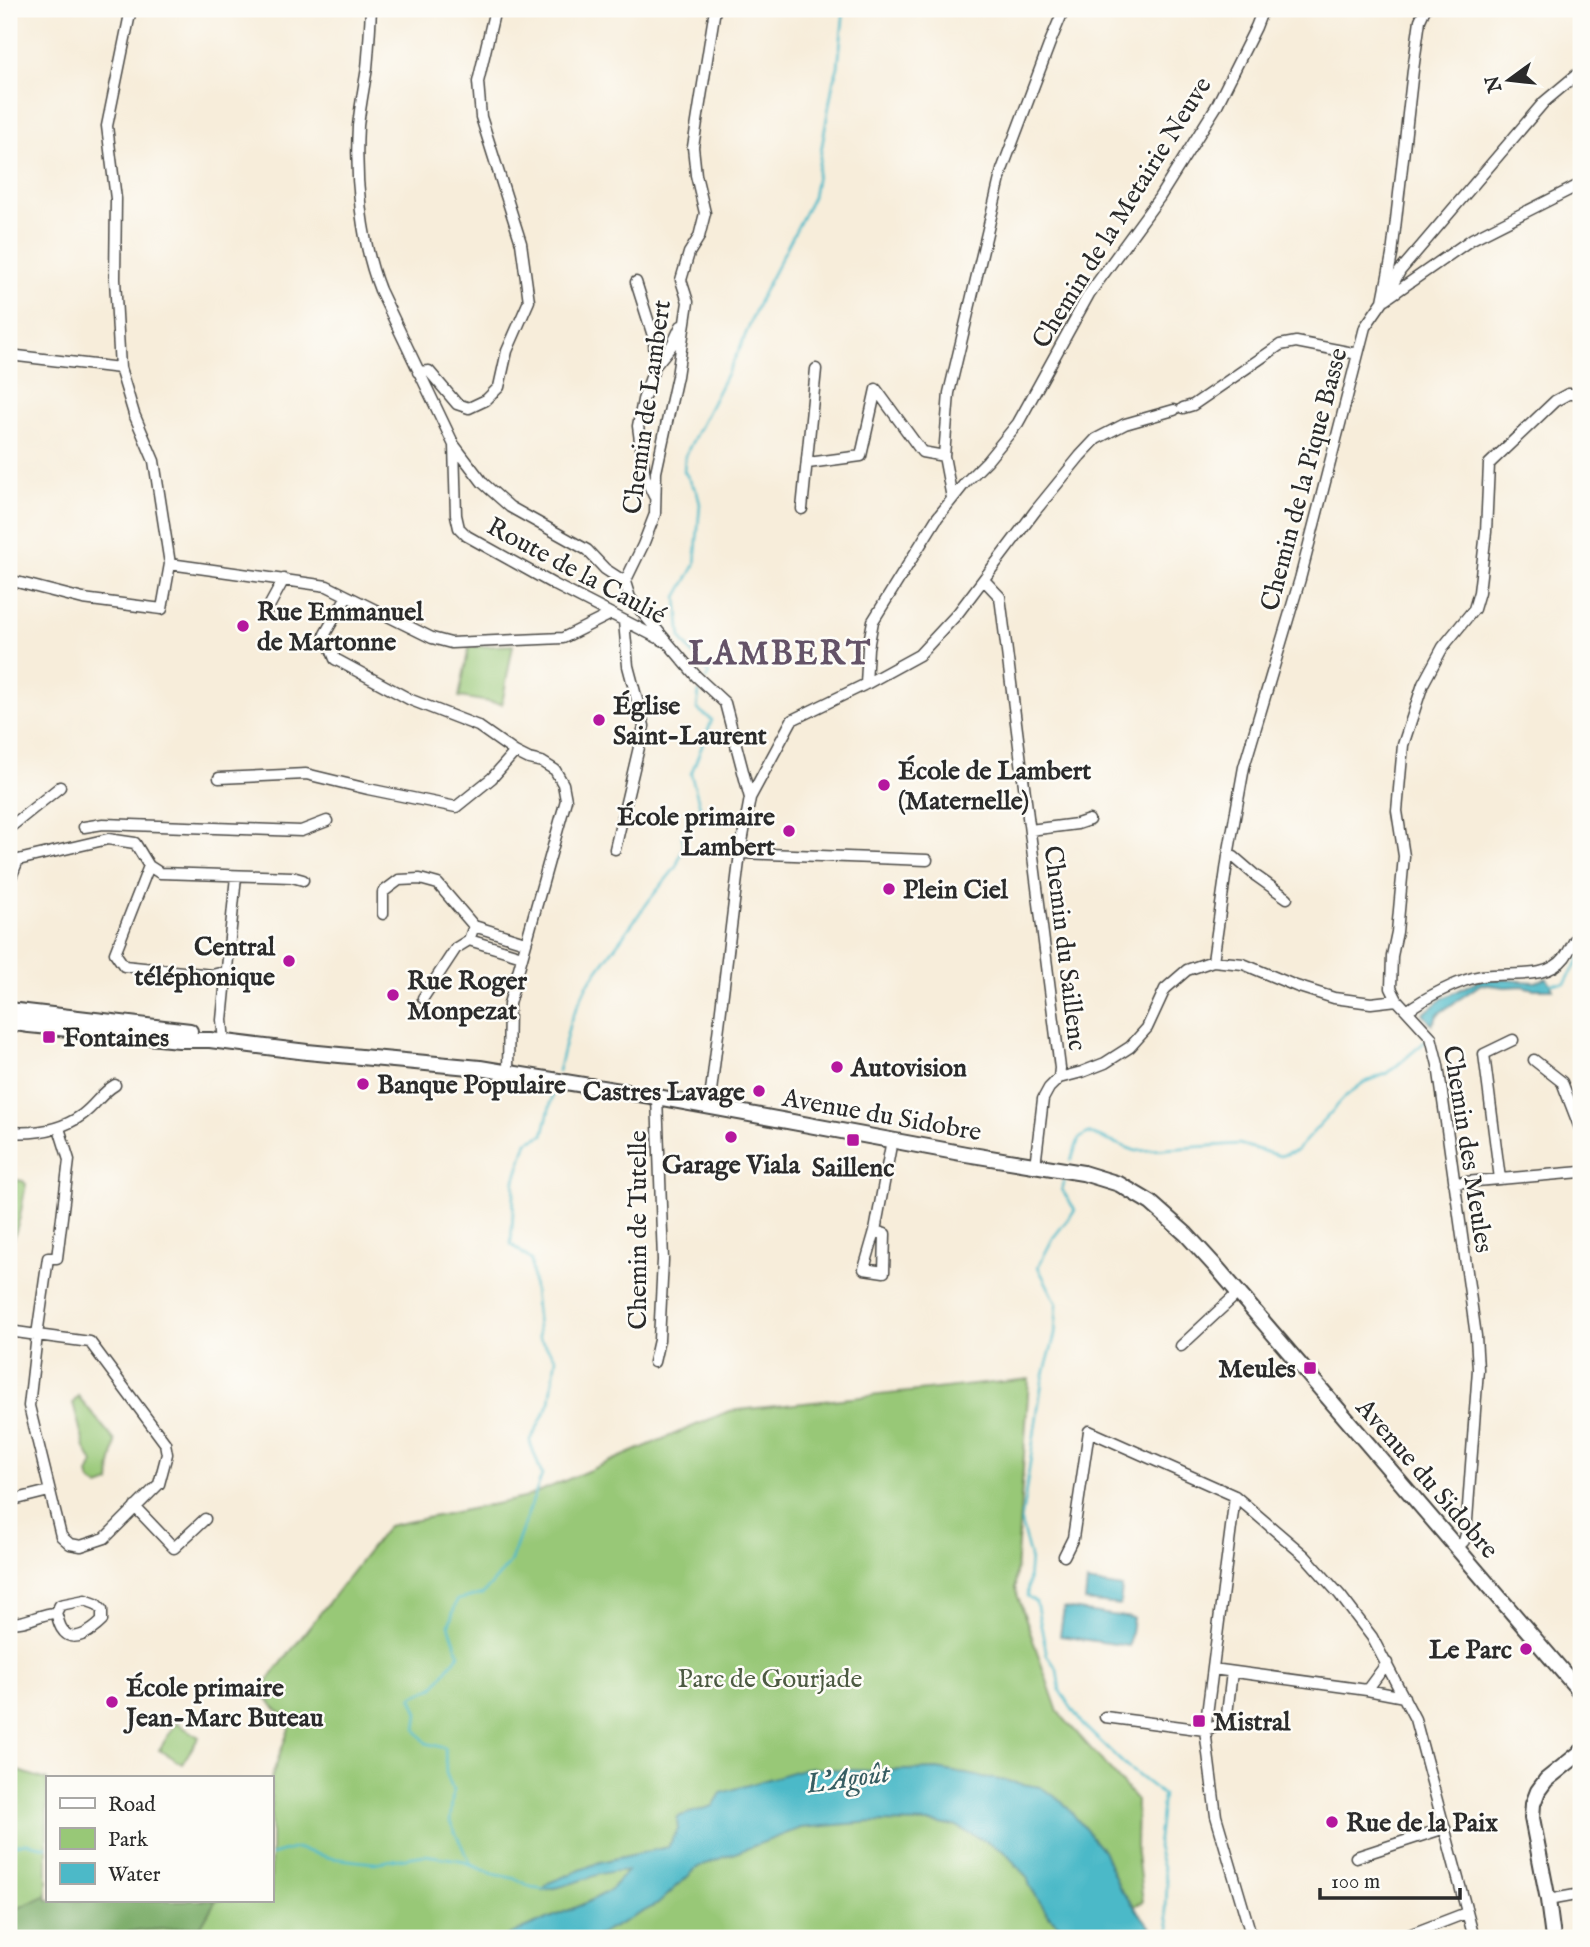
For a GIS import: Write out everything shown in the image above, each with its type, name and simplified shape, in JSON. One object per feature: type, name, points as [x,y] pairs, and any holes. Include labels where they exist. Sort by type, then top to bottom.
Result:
[{"type":"main road","name":"Avenue du Sidobre","points":[[9,1010],[209,1033],[224,1042]]},
{"type":"main road","name":"Avenue du Sidobre","points":[[9,1021],[42,1027],[224,1042],[508,1072],[1083,1173],[1119,1184],[1151,1203],[1186,1234],[1581,1693]]},
{"type":"main road","points":[[1553,1938],[1532,1818],[1533,1804],[1546,1780],[1581,1752]]},
{"type":"street","points":[[9,580],[83,598],[162,609],[170,564],[154,461],[134,414],[120,368],[115,279],[116,200],[107,126],[131,9]]},
{"type":"street","name":"Route de la Caulié","points":[[371,9],[367,65],[358,125],[358,177],[363,218],[373,273],[454,445],[456,514],[459,528],[467,536],[671,644]]},
{"type":"street","points":[[418,372],[429,371],[457,404],[469,408],[486,400],[499,387],[507,351],[528,301],[521,243],[481,117],[478,82],[495,9]]},
{"type":"street","name":"Chemin de Lambert","points":[[625,582],[655,514],[656,472],[677,376],[688,302],[681,279],[689,253],[699,237],[705,213],[693,148],[715,9]]},
{"type":"street","points":[[952,498],[944,456],[948,393],[1002,170],[1064,9]]},
{"type":"street","name":"Chemin de la Metairie Neuve","points":[[866,684],[873,621],[937,518],[1018,423],[1089,294],[1159,198],[1216,107],[1263,9]]},
{"type":"street","name":"Chemin de la Pique Basse","points":[[1213,961],[1244,767],[1300,579],[1365,327],[1383,301],[1392,255],[1420,20],[1425,9]]},
{"type":"street","points":[[1383,301],[1400,271],[1544,102],[1581,71]]},
{"type":"street","points":[[1383,301],[1472,239],[1581,184]]},
{"type":"street","points":[[636,282],[654,339],[655,366]]},
{"type":"street","points":[[655,499],[645,477],[638,426],[643,400],[655,366],[672,345],[686,315]]},
{"type":"street","points":[[709,1108],[740,853],[750,798],[792,720],[866,684],[919,654],[958,613],[1036,510],[1096,439],[1125,424],[1193,405],[1280,345],[1296,342],[1358,354]]},
{"type":"street","points":[[9,355],[120,368]]},
{"type":"street","points":[[802,509],[816,369]]},
{"type":"street","points":[[808,463],[861,456],[876,389],[922,452],[944,456]]},
{"type":"street","points":[[1035,1166],[1043,1099],[1049,1088],[1059,1078],[1105,1063],[1130,1047],[1147,1028],[1165,989],[1187,970],[1213,961],[1243,964],[1334,998],[1371,1003],[1397,1000],[1391,988],[1392,956],[1397,932],[1404,856],[1397,811],[1403,745],[1423,684],[1443,647],[1474,609],[1479,592],[1486,532],[1489,464],[1555,401],[1568,394],[1581,394]]},
{"type":"street","points":[[454,445],[483,483],[510,507],[587,550],[605,569],[625,582],[630,598],[696,676],[725,704],[750,798]]},
{"type":"street","points":[[170,564],[327,586],[432,638],[451,643],[563,638],[611,614]]},
{"type":"street","points":[[266,612],[284,579]]},
{"type":"street","name":"Chemin du Saillenc","points":[[984,580],[1000,597],[1060,1068],[1059,1078]]},
{"type":"street","points":[[347,596],[325,634],[335,659],[411,699],[478,726],[515,752],[542,762],[555,771],[563,784],[566,800],[509,1004],[508,1072]]},
{"type":"street","points":[[615,849],[644,726],[628,666],[624,621]]},
{"type":"street","points":[[219,778],[306,774],[456,807],[492,778],[515,752]]},
{"type":"street","points":[[9,828],[60,787]]},
{"type":"street","points":[[1030,830],[1089,820]]},
{"type":"street","points":[[84,827],[103,824],[301,831],[327,821]]},
{"type":"street","points":[[135,843],[143,827]]},
{"type":"street","points":[[9,882],[18,860],[108,839],[135,843]]},
{"type":"street","points":[[135,843],[149,866],[160,873],[292,877],[303,880]]},
{"type":"street","points":[[740,853],[927,860]]},
{"type":"street","points":[[1228,856],[1234,857],[1287,898]]},
{"type":"street","points":[[149,866],[115,953],[124,966],[212,975],[228,971]]},
{"type":"street","points":[[224,1042],[222,1020],[236,876]]},
{"type":"street","points":[[383,914],[383,892],[399,880],[420,879],[438,884],[474,926],[525,942]]},
{"type":"street","points":[[423,998],[456,948],[469,940],[474,926]]},
{"type":"street","points":[[1407,1011],[1462,981],[1483,975],[1527,974],[1550,969],[1564,958],[1581,928]]},
{"type":"street","points":[[469,940],[522,956]]},
{"type":"street","name":"Chemin des Meules","points":[[1397,1000],[1431,1037],[1438,1065],[1476,1336],[1478,1368],[1466,1534],[1464,1541],[1457,1548]]},
{"type":"street","points":[[1500,1179],[1484,1054],[1513,1040]]},
{"type":"street","points":[[1534,1060],[1562,1083],[1581,1131]]},
{"type":"street","points":[[9,1132],[31,1134],[59,1128],[84,1114],[104,1091],[115,1085]]},
{"type":"street","name":"Chemin de Tutelle","points":[[654,1362],[659,1340],[663,1259],[657,1097]]},
{"type":"street","points":[[9,1331],[36,1333],[90,1342],[165,1443],[167,1454],[159,1483],[105,1538],[81,1546],[70,1544],[61,1536],[29,1406],[36,1333],[48,1258],[57,1258],[69,1160],[59,1128]]},
{"type":"street","points":[[875,1231],[891,1140]]},
{"type":"street","points":[[1454,1183],[1581,1171]]},
{"type":"street","points":[[1181,1346],[1238,1293]]},
{"type":"street","points":[[1064,1556],[1073,1538],[1089,1430],[1235,1496],[1305,1556],[1340,1595],[1372,1637],[1415,1719],[1474,1938]]},
{"type":"street","points":[[9,1501],[49,1491]]},
{"type":"street","points":[[1235,1496],[1205,1730],[1216,1816],[1252,1938]]},
{"type":"street","points":[[135,1507],[174,1548],[205,1519]]},
{"type":"street","points":[[85,1600],[96,1604],[102,1610],[102,1621],[94,1629],[76,1637],[69,1636],[63,1632],[56,1613],[60,1605],[85,1600]]},
{"type":"street","points":[[9,1622],[19,1624],[46,1613],[56,1613]]},
{"type":"street","points":[[1367,1690],[1387,1663]]},
{"type":"street","points":[[1213,1669],[1404,1697]]},
{"type":"street","points":[[1105,1717],[1205,1730],[1226,1723],[1232,1672]]},
{"type":"street","points":[[1356,1857],[1445,1828]]},
{"type":"street","points":[[1548,1900],[1581,1894]]},
{"type":"street","points":[[1401,1938],[1466,1913]]},
{"type":"green space","points":[[513,645],[502,704],[459,697],[469,647]]},
{"type":"green space","points":[[9,1179],[26,1184],[20,1217],[13,1240],[9,1242]]},
{"type":"green space","name":"Parc de Gourjade","points":[[1029,1379],[1015,1588],[1058,1712],[1137,1800],[1136,1846],[1143,1902],[1072,1936],[1073,1938],[9,1938],[9,1768],[46,1780],[46,1902],[273,1902],[272,1776],[291,1723],[259,1692],[388,1526],[524,1498],[729,1411]]},
{"type":"green space","points":[[78,1396],[115,1441],[110,1483],[99,1487],[90,1481],[88,1474],[93,1463],[85,1448],[73,1403]]},
{"type":"green space","points":[[176,1723],[199,1737],[182,1764],[159,1750]]},
{"type":"green space","points":[[46,1895],[46,1902],[215,1902],[201,1926],[100,1934],[97,1938],[9,1938],[9,1910]]},
{"type":"water","points":[[1483,978],[1535,982],[1547,978],[1553,989],[1481,984],[1438,1014],[1432,1025],[1423,1014],[1443,998]]},
{"type":"water","points":[[1087,1582],[1122,1588],[1120,1605],[1085,1601]]},
{"type":"water","points":[[1064,1608],[1133,1618],[1129,1646],[1060,1636]]},
{"type":"water","name":"L'Agoût","points":[[806,1768],[873,1771],[937,1769],[1040,1787],[1062,1801],[1103,1850],[1119,1887],[1159,1938],[1073,1938],[1049,1916],[1027,1877],[1004,1851],[956,1826],[872,1822],[801,1828],[698,1867],[658,1904],[593,1938],[489,1938],[504,1937],[586,1903],[609,1891],[627,1871],[606,1873],[543,1890],[548,1883],[600,1862],[668,1847],[678,1829],[677,1817],[713,1806],[721,1793]]},
{"type":"waterway","points":[[706,679],[709,674],[681,639],[677,597],[695,565],[700,504],[697,492],[684,471],[685,456],[740,348],[760,299],[813,197],[838,67],[844,9]]},
{"type":"waterway","points":[[558,1071],[570,1022],[587,985],[676,867],[684,845],[682,835],[691,820],[702,814],[691,774],[712,720],[697,709],[699,692]]},
{"type":"waterway","points":[[1550,984],[1565,983],[1581,957]]},
{"type":"waterway","points":[[1071,1160],[1079,1139],[1088,1133],[1136,1151],[1239,1144],[1280,1156],[1296,1151],[1346,1096],[1363,1083],[1388,1073],[1427,1040]]},
{"type":"waterway","points":[[472,1866],[450,1822],[453,1791],[446,1773],[445,1748],[426,1743],[416,1730],[418,1713],[412,1697],[434,1687],[459,1654],[449,1625],[457,1600],[483,1594],[510,1563],[542,1475],[530,1442],[550,1402],[556,1358],[539,1338],[531,1260],[511,1244],[515,1180],[527,1142],[543,1135],[554,1089]]},
{"type":"waterway","points":[[1065,1179],[1062,1190],[1075,1210],[1053,1238],[1038,1267],[1057,1304],[1055,1335],[1042,1382],[1021,1523],[1030,1557],[1027,1596],[1036,1602],[1047,1655],[1057,1669],[1060,1691],[1082,1724],[1127,1767],[1163,1795],[1157,1847],[1167,1883],[1166,1909],[1171,1936]]},
{"type":"waterway","points":[[9,1846],[27,1843],[46,1847]]},
{"type":"waterway","points":[[273,1854],[296,1848],[331,1858],[374,1863],[425,1855],[460,1860],[493,1874],[517,1879],[531,1887],[545,1889]]},
{"type":"place","name":"Rue Emmanuel de Martonne","points":[[243,626]]},
{"type":"place","name":"Église Saint-Laurent","points":[[599,720]]},
{"type":"place","name":"École de Lambert (Maternelle)","points":[[884,785]]},
{"type":"place","name":"École primaire Lambert","points":[[789,831]]},
{"type":"place","name":"Plein Ciel","points":[[889,889]]},
{"type":"place","name":"Central téléphonique","points":[[289,961]]},
{"type":"place","name":"Rue Roger Monpezat","points":[[393,995]]},
{"type":"place","name":"Fontaines","points":[[49,1037]]},
{"type":"place","name":"Autovision","points":[[837,1067]]},
{"type":"place","name":"Banque Populaire","points":[[363,1084]]},
{"type":"place","name":"Castres Lavage","points":[[759,1091]]},
{"type":"place","name":"Garage Viala","points":[[731,1137]]},
{"type":"place","name":"Saillenc","points":[[853,1140]]},
{"type":"place","name":"Meules","points":[[1310,1368]]},
{"type":"place","name":"Le Parc","points":[[1526,1649]]},
{"type":"place","name":"École primaire Jean-Marc Buteau","points":[[112,1702]]},
{"type":"place","name":"Mistral","points":[[1199,1721]]},
{"type":"place","name":"Rue de la Paix","points":[[1332,1822]]},
{"type":"district","name":"LAMBERT","points":[[780,652]]}]
